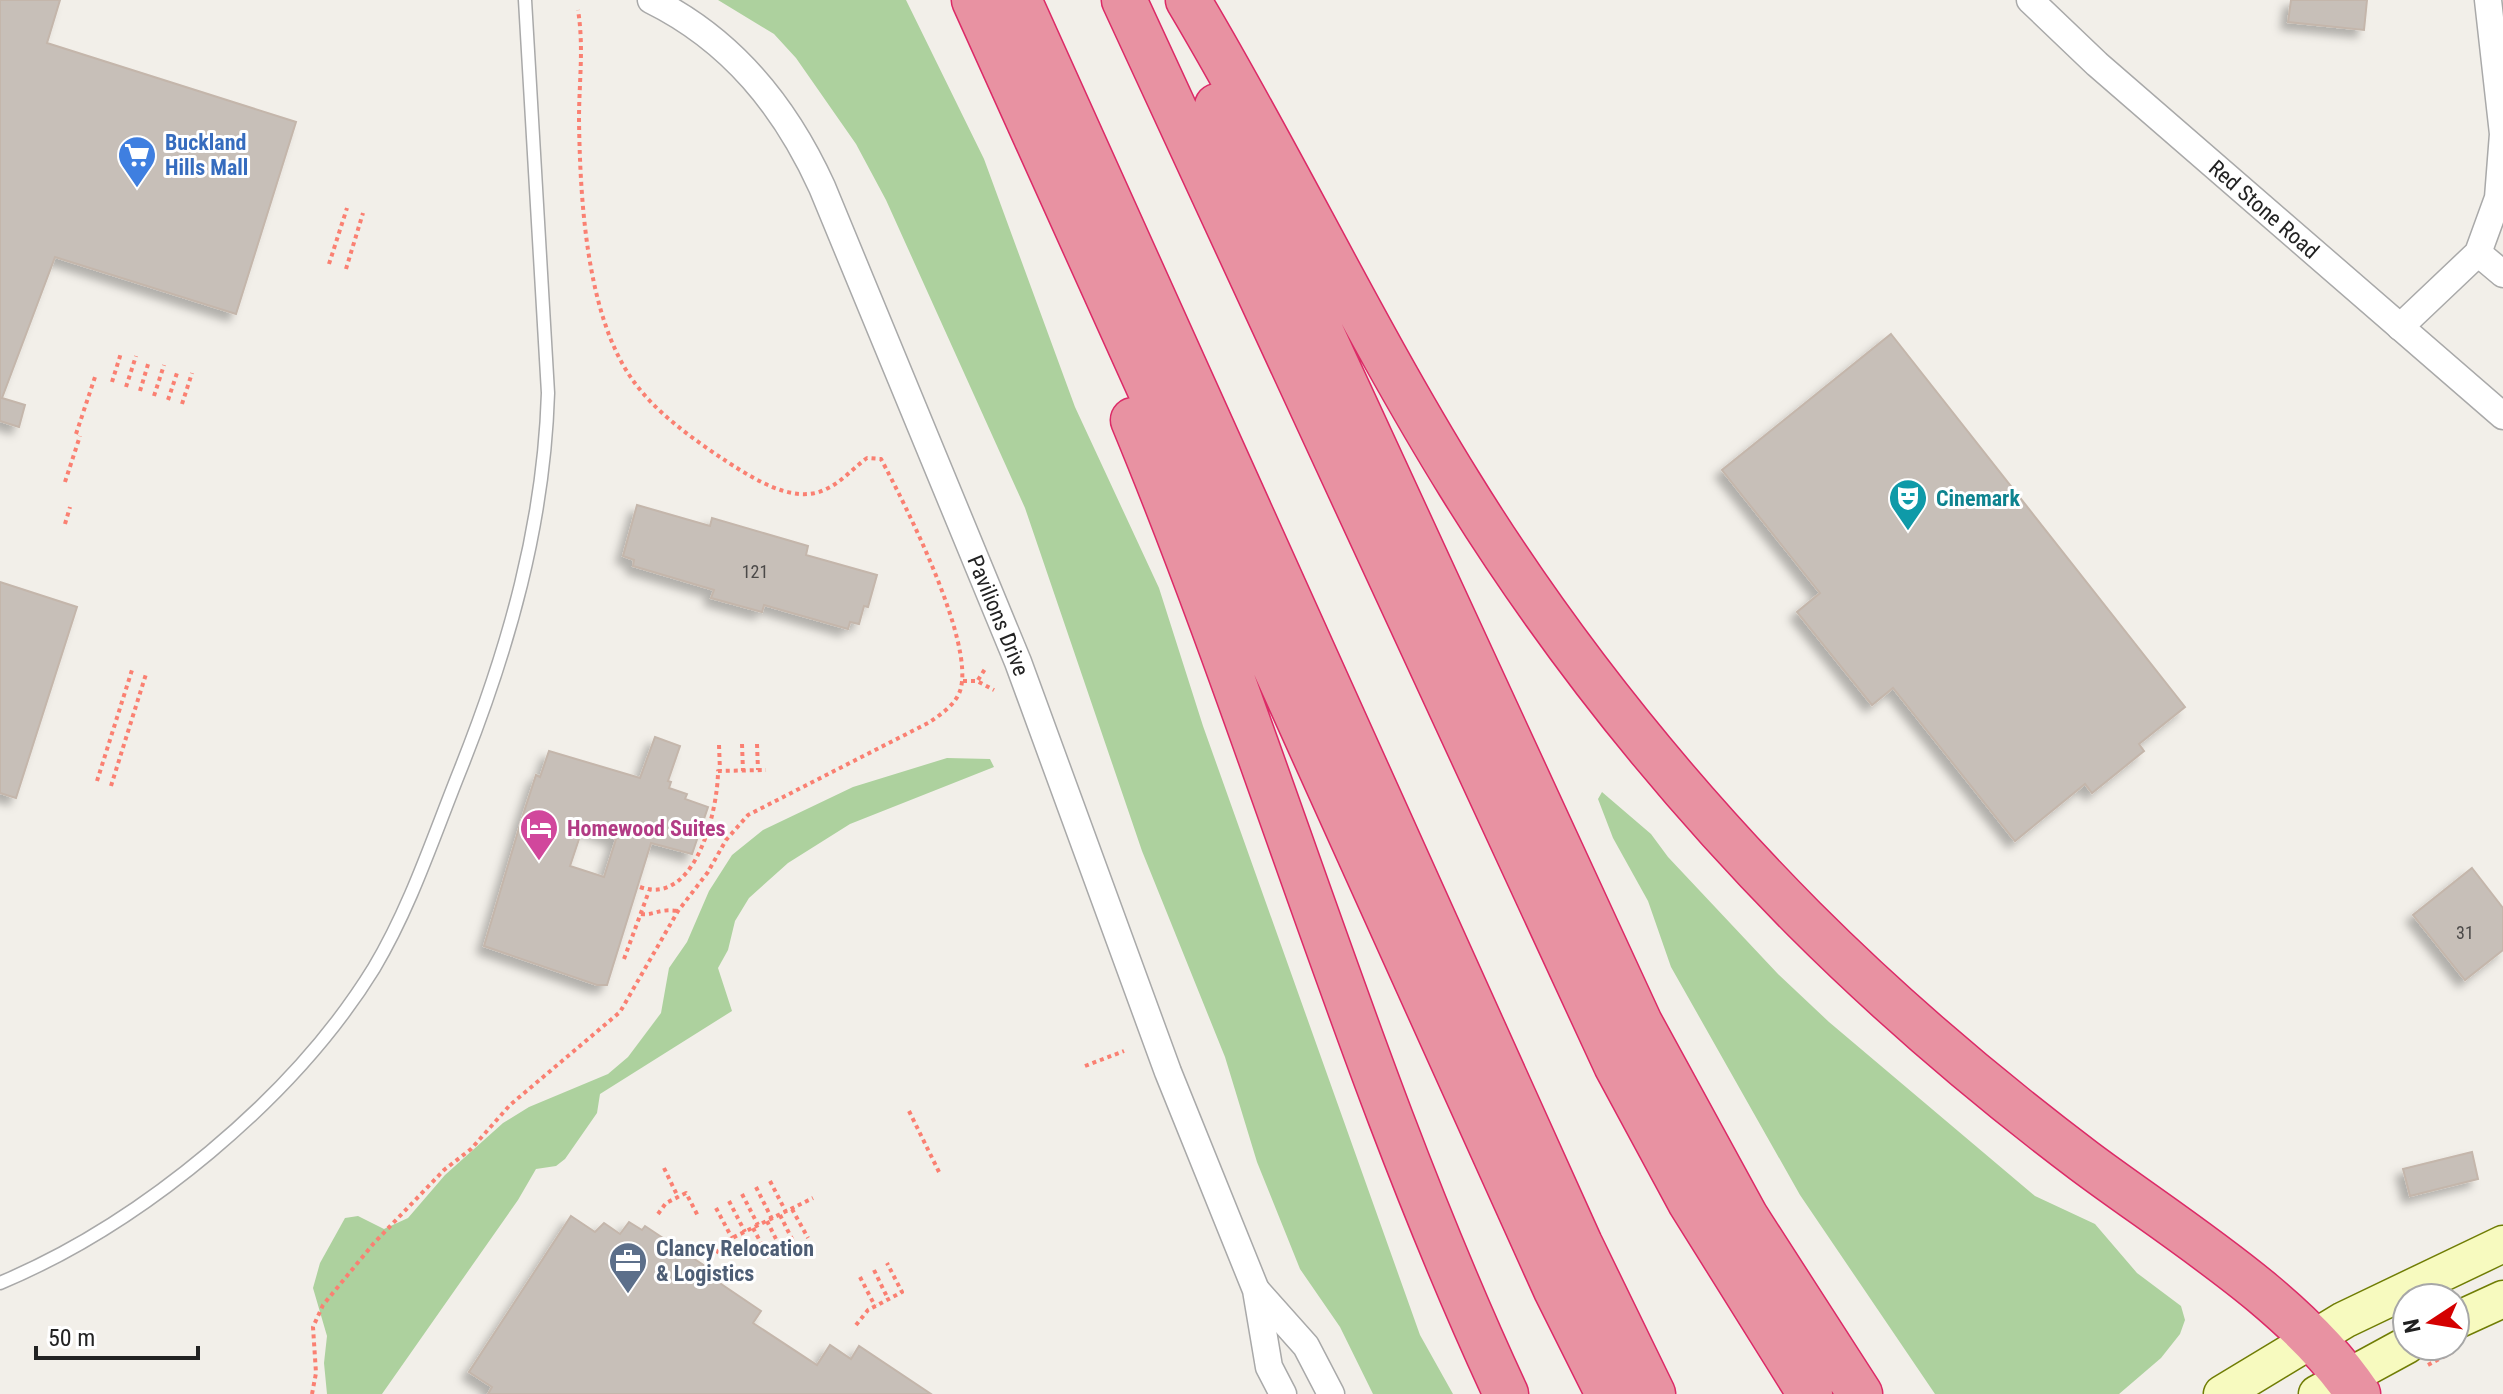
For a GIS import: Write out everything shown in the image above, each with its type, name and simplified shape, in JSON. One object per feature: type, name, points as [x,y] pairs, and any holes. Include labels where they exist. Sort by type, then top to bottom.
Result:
[{"type":"highway","points":[[974,0],[1556,1290],[1608,1394]]},
{"type":"highway","points":[[1019,0],[1580,1244],[1653,1394]]},
{"type":"highway","points":[[1124,0],[1597,1027],[1690,1202],[1810,1394]]},
{"type":"highway","points":[[1169,0],[1640,1023],[1746,1217],[1860,1394]]},
{"type":"highway","points":[[1188,0],[1459,483],[1551,621],[1666,769],[1804,919],[1915,1023],[2025,1115],[2236,1274],[2311,1338],[2341,1388]]},
{"type":"highway","points":[[1038,142],[1069,266],[1175,527],[1410,1174],[1506,1394]]},
{"type":"main road","points":[[2222,1394],[2311,1338],[2420,1280],[2503,1244]]},
{"type":"main road","points":[[2471,1314],[2503,1299]]},
{"type":"main road","points":[[2341,1388],[2391,1355]]},
{"type":"street","name":"Pavilions Drive","points":[[651,0],[702,31],[742,65],[787,119],[813,166],[997,608],[1168,1072],[1256,1290],[1269,1367],[1283,1394]]},
{"type":"street","name":"Red Stone Road","points":[[2030,0],[2097,64],[2503,416]]},
{"type":"street","points":[[2400,327],[2478,253],[2498,198],[2503,134],[2498,53],[2488,0]]},
{"type":"street","points":[[2478,253],[2503,274]]},
{"type":"street","name":"Pavilions Drive","points":[[1256,1290],[1306,1346],[1331,1394]]},
{"type":"lane","points":[[0,1283],[53,1260],[161,1189],[261,1108],[342,1015],[380,956],[409,898],[489,696],[518,603],[546,458],[548,393],[525,0]]},
{"type":"path","points":[[312,1394],[316,1373],[313,1327],[323,1305],[374,1243],[444,1170],[471,1149],[510,1105],[620,1012],[678,911],[708,872],[726,840],[748,815],[930,722],[950,706],[959,693],[961,681],[957,637],[946,603],[922,543],[881,459],[867,458],[841,480],[809,495],[776,488],[705,447],[644,395],[622,364],[603,315],[584,218],[579,117],[583,44],[578,10]]},
{"type":"path","points":[[329,264],[347,208]]},
{"type":"path","points":[[346,269],[363,213]]},
{"type":"path","points":[[112,382],[121,353]]},
{"type":"path","points":[[126,387],[136,356]]},
{"type":"path","points":[[140,391],[149,361]]},
{"type":"path","points":[[154,396],[164,365]]},
{"type":"path","points":[[168,400],[178,370]]},
{"type":"path","points":[[182,404],[192,373]]},
{"type":"path","points":[[65,482],[95,377]]},
{"type":"path","points":[[65,524],[70,507]]},
{"type":"path","points":[[977,681],[985,669]]},
{"type":"path","points":[[97,781],[132,670]]},
{"type":"path","points":[[111,786],[146,674]]},
{"type":"path","points":[[961,681],[977,681],[994,690]]},
{"type":"path","points":[[742,744],[743,771]]},
{"type":"path","points":[[757,744],[758,770]]},
{"type":"path","points":[[640,887],[649,891],[674,885],[686,874],[700,851],[718,799],[719,745]]},
{"type":"path","points":[[720,771],[766,770]]},
{"type":"path","points":[[624,959],[649,891]]},
{"type":"path","points":[[641,914],[647,915],[661,908],[678,911]]},
{"type":"path","points":[[1085,1066],[1124,1051]]},
{"type":"path","points":[[909,1111],[939,1172]]},
{"type":"path","points":[[664,1168],[678,1197]]},
{"type":"path","points":[[770,1181],[786,1212]]},
{"type":"path","points":[[756,1187],[782,1251]]},
{"type":"path","points":[[658,1214],[666,1203],[686,1193],[698,1216]]},
{"type":"path","points":[[742,1194],[769,1258]]},
{"type":"path","points":[[716,1253],[732,1238],[813,1198]]},
{"type":"path","points":[[729,1201],[745,1232]]},
{"type":"path","points":[[716,1208],[732,1238]]},
{"type":"path","points":[[792,1209],[808,1238]]},
{"type":"path","points":[[780,1215],[795,1245]]},
{"type":"path","points":[[856,1325],[875,1306],[902,1292],[887,1263]]},
{"type":"path","points":[[874,1270],[888,1299]]},
{"type":"path","points":[[860,1277],[875,1306]]},
{"type":"green space","points":[[718,0],[906,0],[984,159],[1075,407],[1159,588],[1203,726],[1420,1335],[1453,1394],[1373,1394],[1340,1327],[1300,1269],[1257,1162],[1225,1057],[1142,851],[1025,508],[886,200],[856,144],[796,58],[774,34]]},
{"type":"green space","points":[[947,758],[990,759],[994,767],[850,824],[788,863],[749,898],[735,921],[728,950],[718,968],[732,1011],[600,1094],[597,1113],[565,1159],[556,1166],[536,1169],[518,1200],[382,1394],[327,1394],[324,1363],[327,1336],[313,1288],[320,1263],[345,1218],[358,1216],[384,1229],[408,1218],[445,1175],[503,1123],[529,1107],[608,1074],[628,1057],[661,1013],[669,968],[687,942],[709,891],[732,855],[763,830],[853,787]]},
{"type":"green space","points":[[1602,792],[1651,834],[1668,857],[1778,974],[1829,1022],[2035,1196],[2095,1224],[2137,1273],[2181,1306],[2185,1320],[2180,1334],[2161,1358],[2119,1394],[1935,1394],[1800,1195],[1671,967],[1648,901],[1613,838],[1598,799]]},
{"type":"building","name":"Buckland Hills Mall","points":[[0,0],[60,0],[47,43],[296,122],[236,314],[55,257],[2,398],[25,405],[19,427],[0,421]]},
{"type":"building","points":[[2291,0],[2367,0],[2364,30],[2288,22]]},
{"type":"building","name":"Cinemark","points":[[1891,334],[2185,707],[2139,744],[2144,751],[2092,793],[2085,784],[2015,841],[1893,688],[1872,705],[1797,612],[1820,593],[1722,470]]},
{"type":"building","points":[[637,505],[710,526],[712,518],[808,546],[806,555],[877,575],[868,607],[864,606],[859,624],[850,622],[848,629],[764,605],[762,612],[711,598],[714,590],[633,566],[634,560],[623,556]]},
{"type":"building","points":[[0,582],[77,607],[16,798],[0,793]]},
{"type":"building","name":"Homewood Suites","points":[[655,737],[680,746],[668,781],[671,782],[669,788],[687,794],[685,799],[708,807],[692,854],[651,843],[607,985],[597,985],[484,946],[536,775],[540,777],[549,751],[640,778]],"holes":[[[583,827],[616,839],[604,877],[570,866]]]},
{"type":"building","points":[[2472,868],[2503,908],[2503,950],[2465,980],[2413,915]]},
{"type":"building","points":[[2472,1152],[2478,1179],[2410,1196],[2403,1169]]},
{"type":"building","name":"Clancy Relocation & Logistics","points":[[571,1216],[595,1232],[604,1223],[620,1234],[629,1222],[642,1230],[645,1226],[705,1266],[702,1271],[761,1311],[753,1323],[817,1365],[830,1345],[851,1359],[859,1346],[931,1394],[488,1394],[492,1387],[469,1372]]},
{"type":"place","name":"Buckland Hills Mall","points":[[137,189]]},
{"type":"place","name":"Cinemark","points":[[1908,532]]},
{"type":"place","name":"Homewood Suites","points":[[539,862]]},
{"type":"place","name":"Clancy Relocation & Logistics","points":[[628,1295]]}]
